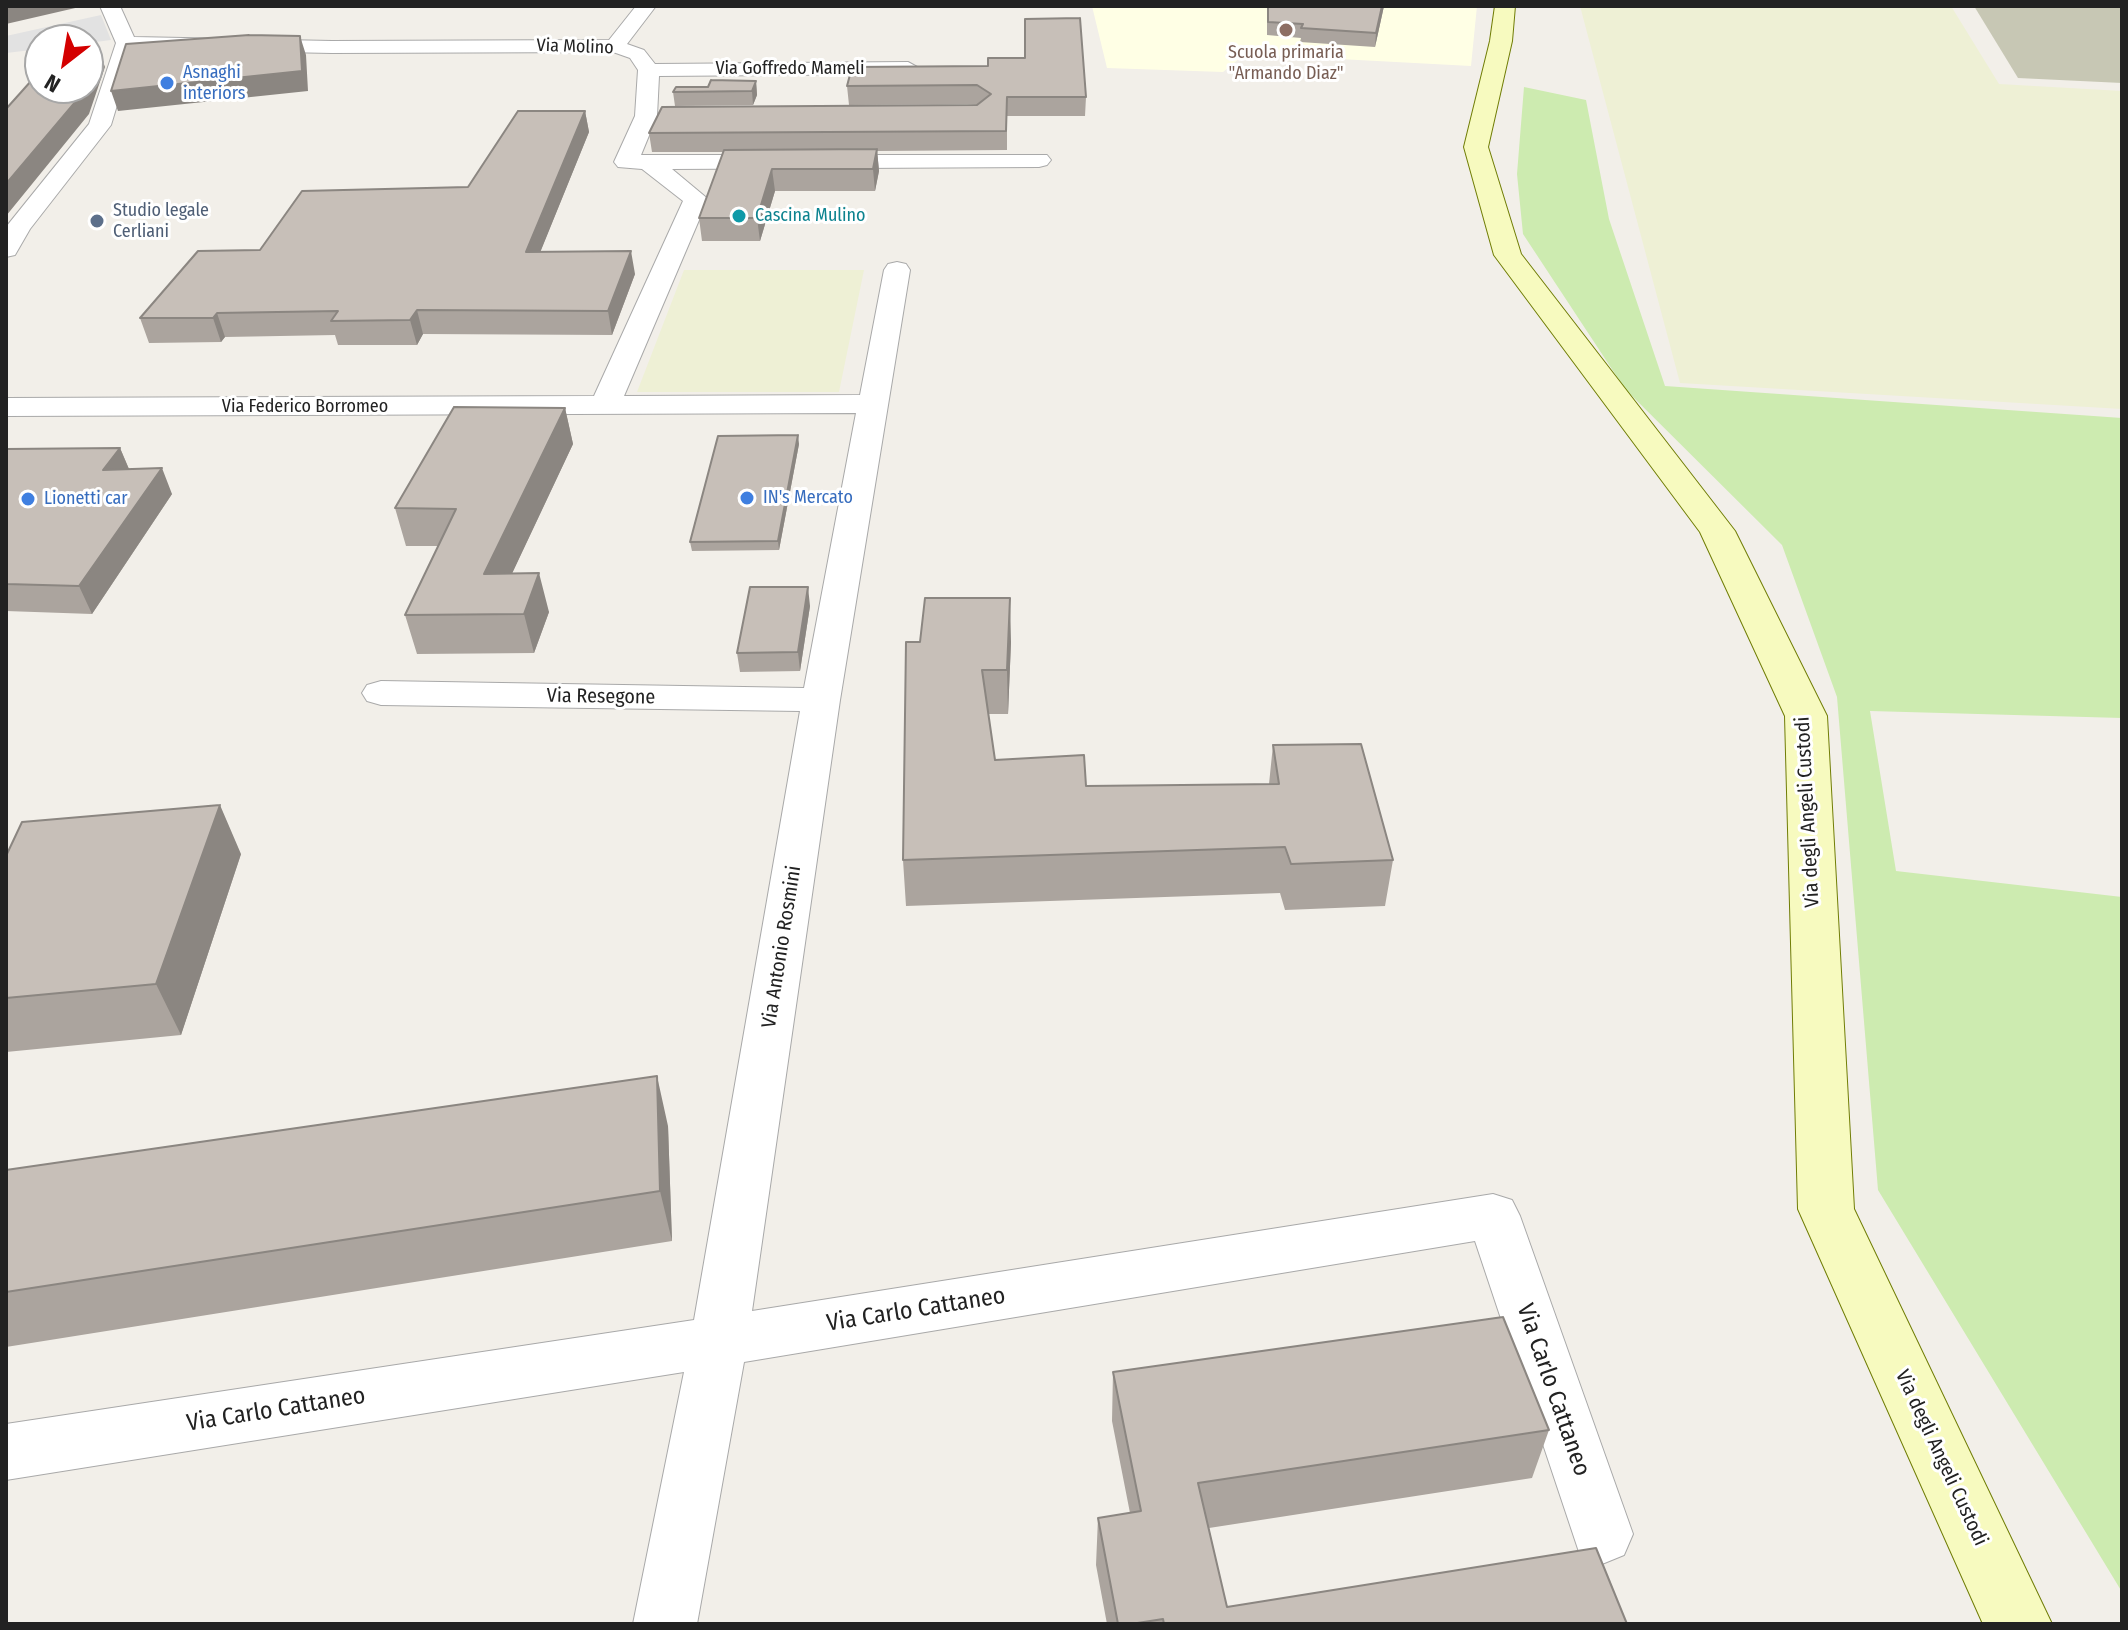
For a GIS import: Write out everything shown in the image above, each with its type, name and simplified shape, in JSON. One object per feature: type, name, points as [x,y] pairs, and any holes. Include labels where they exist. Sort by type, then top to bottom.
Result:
[{"type":"street","points":[[6,249],[19,227],[100,125],[126,43],[110,6]]},
{"type":"street","points":[[615,46],[646,6]]},
{"type":"street","name":"Via degli Angeli Custodi","points":[[1505,6],[1501,41],[1476,147],[1508,255],[1717,531],[1806,716],[1826,1209],[2018,1624]]},
{"type":"street","name":"Via Molino","points":[[126,43],[332,47],[615,46],[637,54],[649,70]]},
{"type":"street","name":"Via Goffredo Mameli","points":[[649,70],[931,68]]},
{"type":"street","points":[[649,70],[654,116],[626,162],[1039,160]]},
{"type":"street","points":[[604,407],[696,199],[648,162]]},
{"type":"street","name":"Via Antonio Rosmini","points":[[665,1624],[719,1341],[821,700],[897,270]]},
{"type":"street","name":"Via Federico Borromeo","points":[[6,407],[873,404]]},
{"type":"street","name":"Via Resegone","points":[[381,693],[821,700]]},
{"type":"street","name":"Via Carlo Cattaneo","points":[[6,1452],[1493,1216],[1602,1534]]},
{"type":"shaded area","name":"Scuola primaria \"Armando Diaz\"","points":[[1092,6],[1477,6],[1471,66],[1245,54],[1223,72],[1107,68]]},
{"type":"shaded area","points":[[1580,6],[1951,6],[1999,84],[2122,91],[2122,409],[1680,383]]},
{"type":"shaded area","points":[[1974,6],[2122,6],[2122,83],[2018,78]]},
{"type":"shaded area","points":[[101,15],[111,40],[104,41],[104,24],[60,24]]},
{"type":"shaded area","points":[[24,32],[24,51],[6,53],[6,36]]},
{"type":"shaded area","points":[[684,270],[864,270],[839,392],[637,392]]},
{"type":"green space","points":[[1524,87],[1586,100],[1609,219],[1665,386],[2122,418],[2122,718],[1870,711],[1896,871],[2122,897],[2122,1592],[1878,1190],[1837,697],[1782,545],[1625,389],[1523,234],[1517,174]]},
{"type":"building","points":[[1268,6],[1382,6],[1376,33],[1301,28],[1303,24],[1268,22]]},
{"type":"building","points":[[1080,18],[1086,97],[1007,97],[1006,131],[649,133],[662,107],[977,105],[991,94],[977,85],[847,86],[852,67],[988,66],[988,58],[1025,58],[1025,19]]},
{"type":"building","points":[[249,35],[300,36],[302,71],[111,91],[126,44]]},
{"type":"building","points":[[711,80],[756,81],[752,91],[673,92],[676,87],[708,87]]},
{"type":"building","points":[[24,89],[24,104],[74,104],[6,184],[6,109]]},
{"type":"building","points":[[518,111],[585,111],[526,252],[631,251],[608,311],[417,310],[410,320],[331,321],[338,311],[217,313],[213,318],[140,318],[198,251],[260,250],[302,191],[468,187]]},
{"type":"building","points":[[877,149],[873,169],[772,169],[757,218],[699,218],[724,150]]},
{"type":"building","points":[[454,407],[565,408],[484,574],[539,573],[524,614],[405,615],[456,509],[395,508]]},
{"type":"building","name":"IN's Mercato","points":[[798,435],[778,541],[690,542],[718,436]]},
{"type":"building","points":[[120,448],[103,470],[162,468],[79,586],[6,584],[6,449]]},
{"type":"building","points":[[750,587],[808,587],[798,652],[737,653]]},
{"type":"building","points":[[925,598],[1010,598],[1007,670],[982,670],[995,760],[1084,755],[1086,786],[1279,784],[1273,745],[1361,744],[1393,860],[1291,864],[1285,847],[903,860],[906,642],[920,642]]},
{"type":"building","points":[[220,805],[156,984],[6,998],[6,856],[22,822]]},
{"type":"building","points":[[657,1076],[660,1191],[6,1292],[6,1170]]},
{"type":"building","points":[[1503,1317],[1549,1430],[1198,1483],[1227,1607],[1596,1548],[1627,1624],[1164,1624],[1163,1619],[1118,1624],[1098,1518],[1141,1511],[1113,1372]]},
{"type":"place","name":"Scuola primaria \"Armando Diaz\"","points":[[1286,30]]},
{"type":"place","name":"Asnaghi interiors","points":[[167,83]]},
{"type":"place","name":"Cascina Mulino","points":[[739,216]]},
{"type":"place","name":"Studio legale Cerliani","points":[[97,221]]},
{"type":"place","name":"IN's Mercato","points":[[747,498]]},
{"type":"place","name":"Lionetti car","points":[[28,499]]}]
